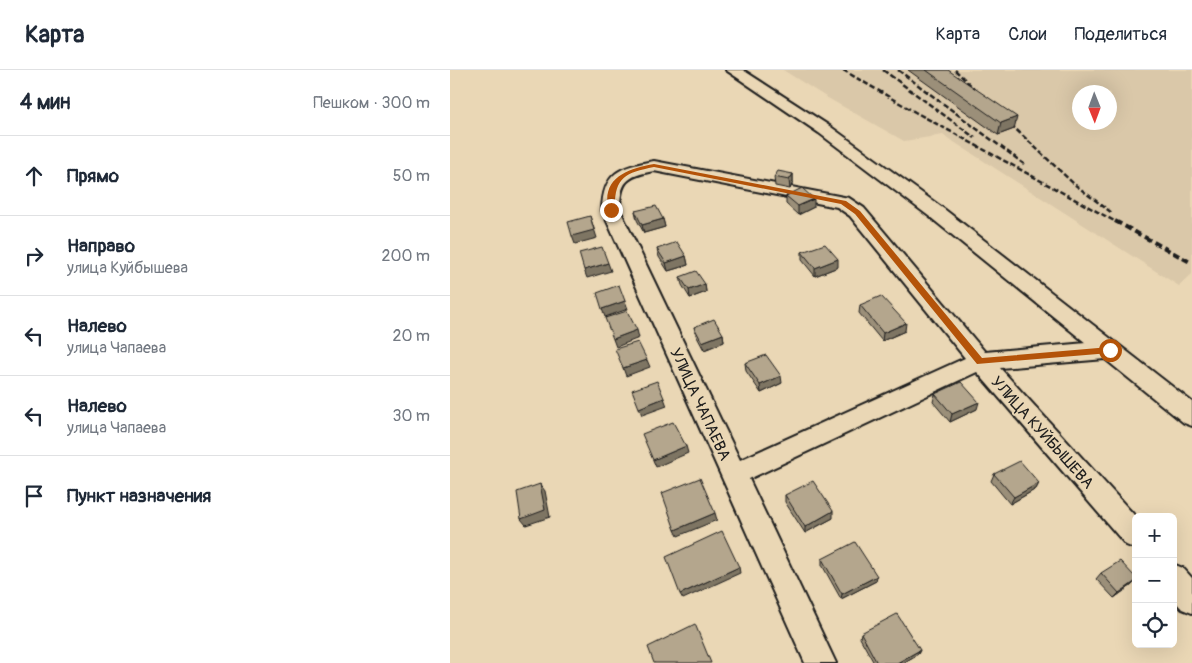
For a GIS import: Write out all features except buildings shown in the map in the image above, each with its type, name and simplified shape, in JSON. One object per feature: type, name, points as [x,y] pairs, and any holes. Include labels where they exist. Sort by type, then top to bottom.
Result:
[{"type":"street","points":[[733,70],[825,130],[937,213],[1192,416]]},
{"type":"street","name":"УЛИЦА КУЙБЫШЕВА","points":[[654,166],[843,202],[857,212],[980,362],[1132,532]]},
{"type":"street","name":"УЛИЦА ЧАПАЕВА","points":[[654,166],[635,169],[621,176],[611,192],[611,210],[821,663]]},
{"type":"street","points":[[734,474],[980,362],[1110,350]]},
{"type":"street","points":[[1177,582],[1192,599]]},
{"type":"shaded area","points":[[783,70],[1192,70],[1192,274],[1179,286],[943,135],[904,141],[826,97]]},
{"type":"railway","points":[[843,70],[915,112],[1118,223]]},
{"type":"railway","points":[[883,70],[975,138]]},
{"type":"railway","points":[[898,70],[1024,164]]},
{"type":"railway","points":[[955,70],[982,96]]},
{"type":"railway","points":[[1005,119],[1074,184],[1112,213]]},
{"type":"railway","points":[[1115,221],[1192,263]]},
{"type":"route","points":[[611,210],[611,192],[621,176],[635,169],[654,166],[843,202],[857,212],[980,362],[1110,350]]}]
